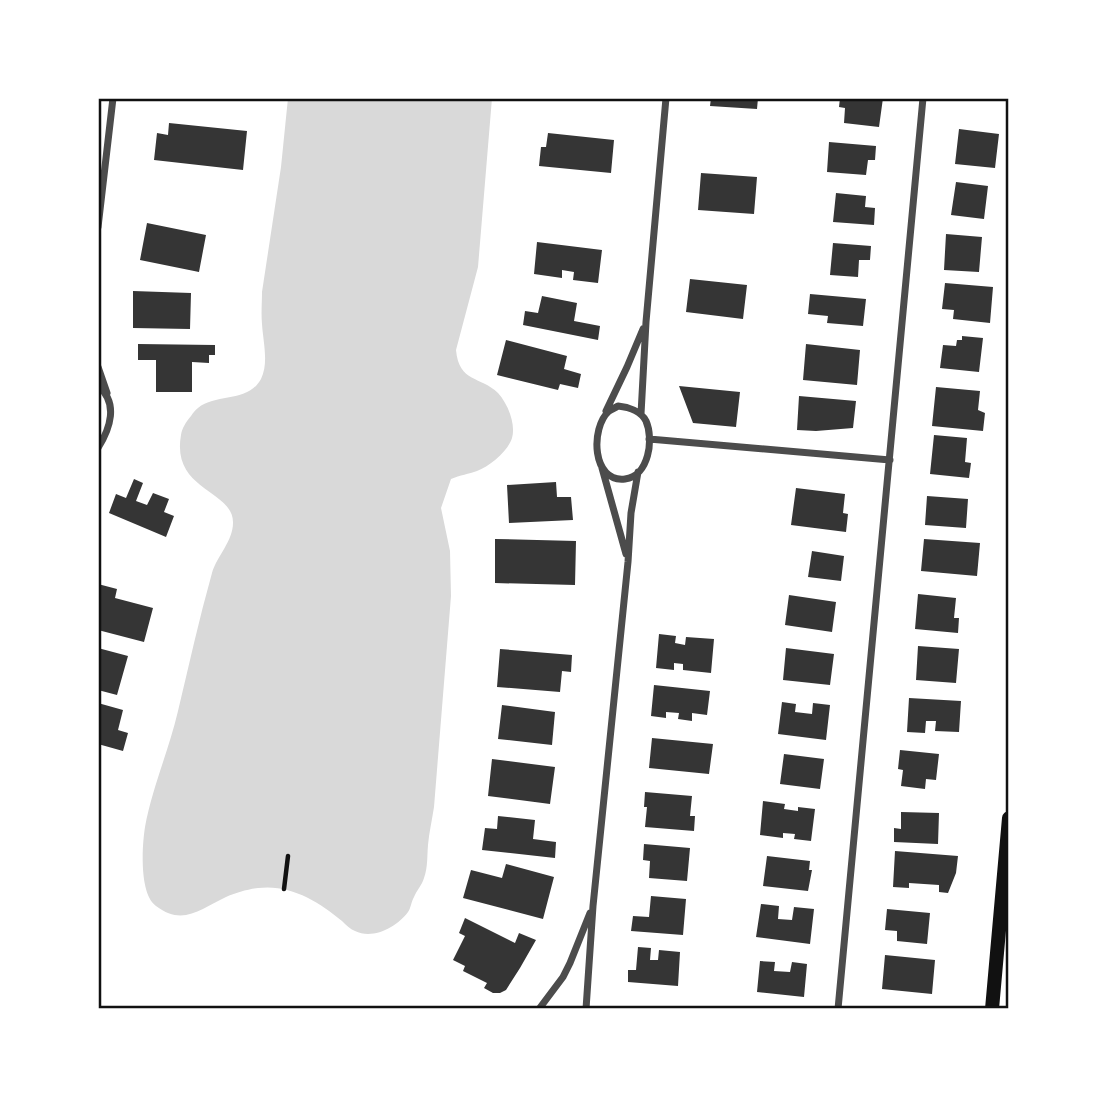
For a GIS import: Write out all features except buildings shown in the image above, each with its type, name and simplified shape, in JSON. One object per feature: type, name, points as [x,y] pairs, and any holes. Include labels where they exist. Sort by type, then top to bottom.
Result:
[{"type":"main road","points":[[992,1009],[1009,818]]},
{"type":"street","points":[[98,227],[113,98]]},
{"type":"street","points":[[641,414],[646,322],[667,98]]},
{"type":"street","points":[[838,1009],[923,98]]},
{"type":"street","points":[[628,562],[598,457],[597,441],[601,422],[646,322]]},
{"type":"street","points":[[98,367],[111,408],[106,435],[98,448]]},
{"type":"street","points":[[98,386],[108,397]]},
{"type":"street","points":[[601,422],[609,411],[618,406],[628,407],[641,414],[646,421],[649,439],[647,459],[633,477],[621,480],[613,477],[602,466]]},
{"type":"street","points":[[649,439],[890,460]]},
{"type":"street","points":[[586,1009],[593,906],[631,513],[638,472]]},
{"type":"street","points":[[539,1009],[566,970],[593,906]]},
{"type":"path","points":[[284,889],[288,856]]},
{"type":"shaded area","points":[[288,98],[492,98],[478,267],[456,350],[458,361],[466,374],[491,388],[502,398],[510,414],[513,432],[507,448],[493,462],[482,469],[451,479],[441,508],[450,551],[451,596],[434,807],[426,870],[409,910],[403,917],[391,927],[369,934],[351,929],[323,907],[303,896],[270,887],[242,891],[192,914],[175,915],[156,906],[144,881],[144,835],[148,812],[174,726],[212,573],[230,536],[233,523],[231,512],[224,503],[193,479],[185,468],[180,454],[181,435],[197,409],[206,403],[248,392],[255,387],[263,373],[265,359],[262,292],[281,167]]}]
